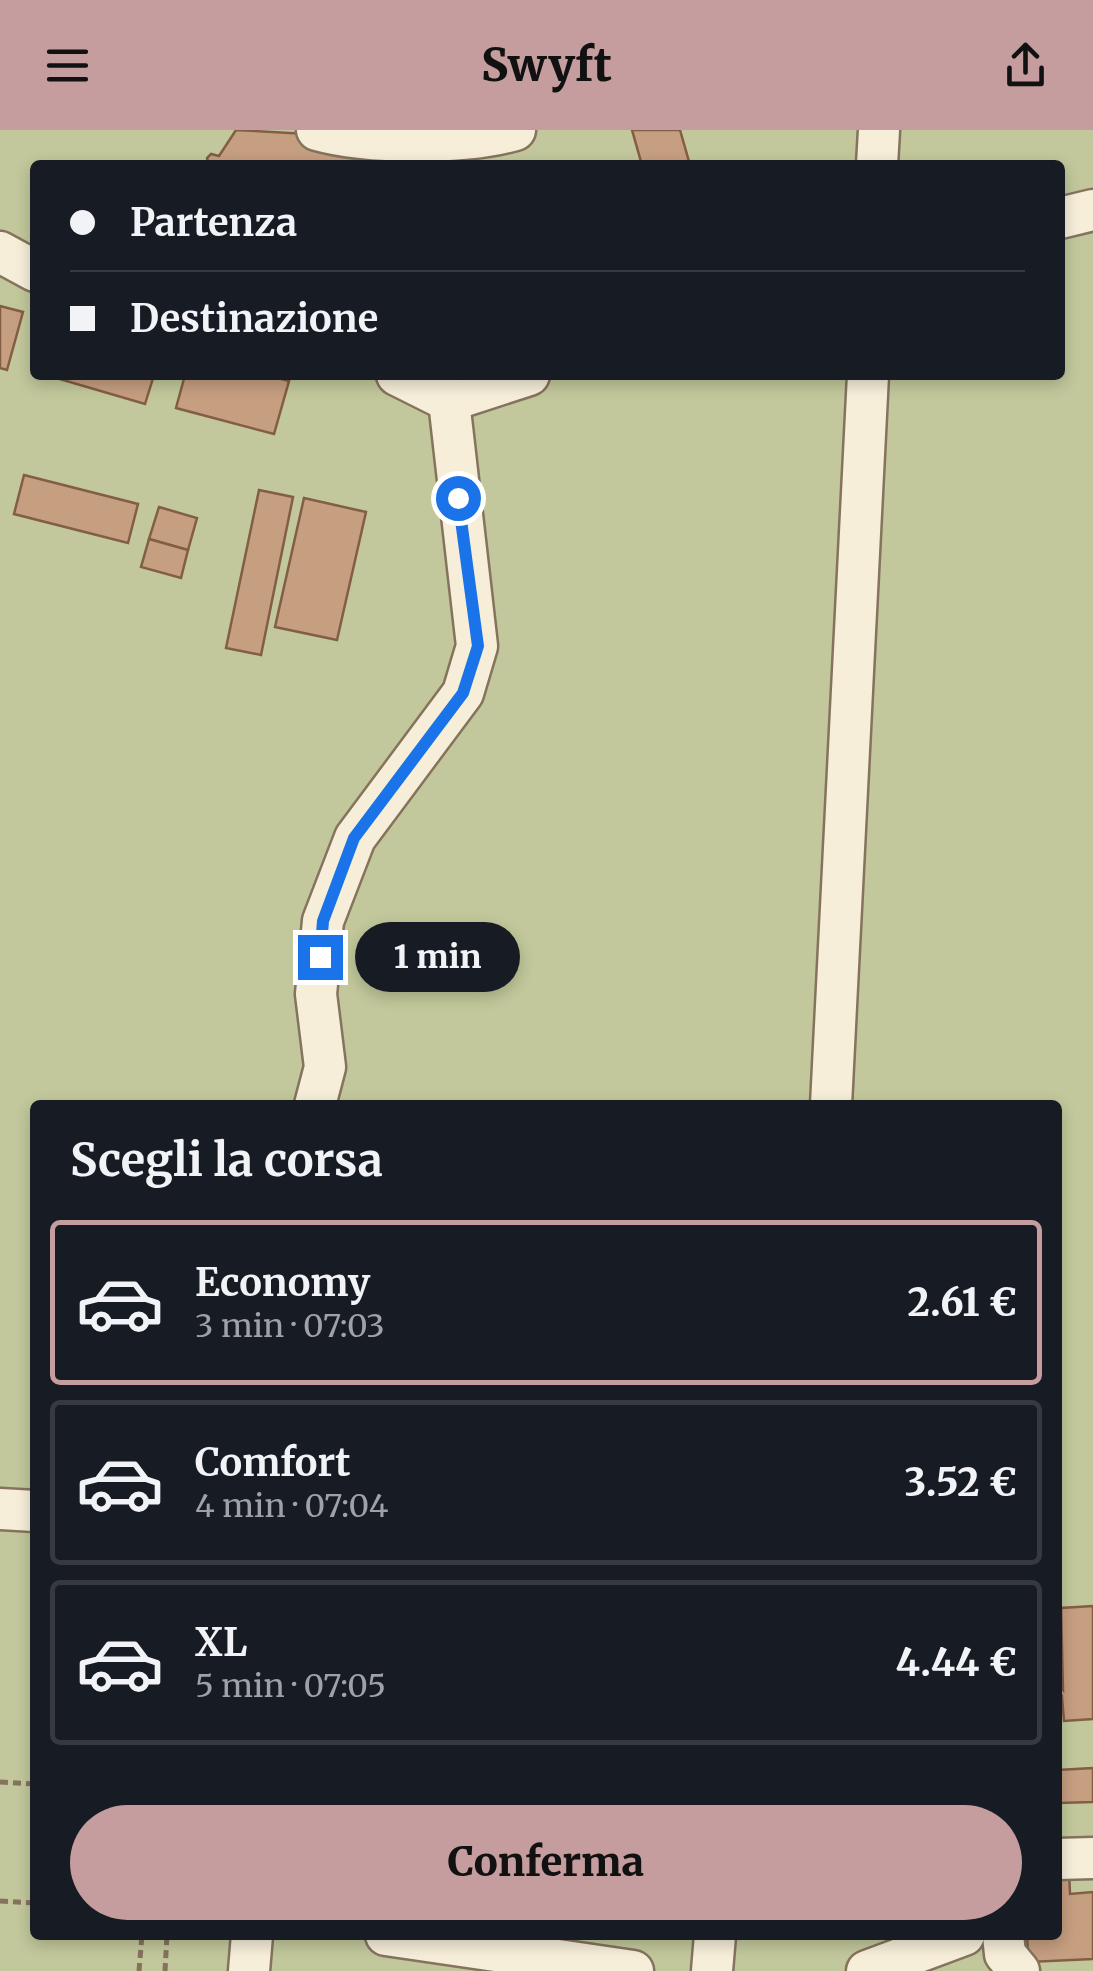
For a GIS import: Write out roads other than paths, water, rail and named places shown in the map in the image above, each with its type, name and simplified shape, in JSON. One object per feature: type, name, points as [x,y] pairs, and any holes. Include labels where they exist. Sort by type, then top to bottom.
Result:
[{"type":"street","points":[[317,130],[381,142],[515,130]]},
{"type":"street","points":[[876,160],[878,130]]},
{"type":"street","points":[[1065,217],[1093,210]]},
{"type":"street","points":[[0,252],[30,268]]},
{"type":"street","points":[[407,380],[449,401],[514,380]]},
{"type":"street","points":[[830,1100],[868,380]]},
{"type":"street","points":[[316,1100],[325,1067],[316,994],[323,921],[354,838],[463,693],[478,646],[449,401]]},
{"type":"street","points":[[0,1509],[30,1511]]},
{"type":"street","points":[[1062,1860],[1093,1858]]},
{"type":"street","points":[[249,1971],[252,1940]]},
{"type":"street","points":[[420,1940],[632,1971]]},
{"type":"street","points":[[712,1971],[714,1940]]},
{"type":"street","points":[[867,1971],[951,1940]]},
{"type":"street","points":[[1004,1940],[1005,1954],[1019,1971]]}]
